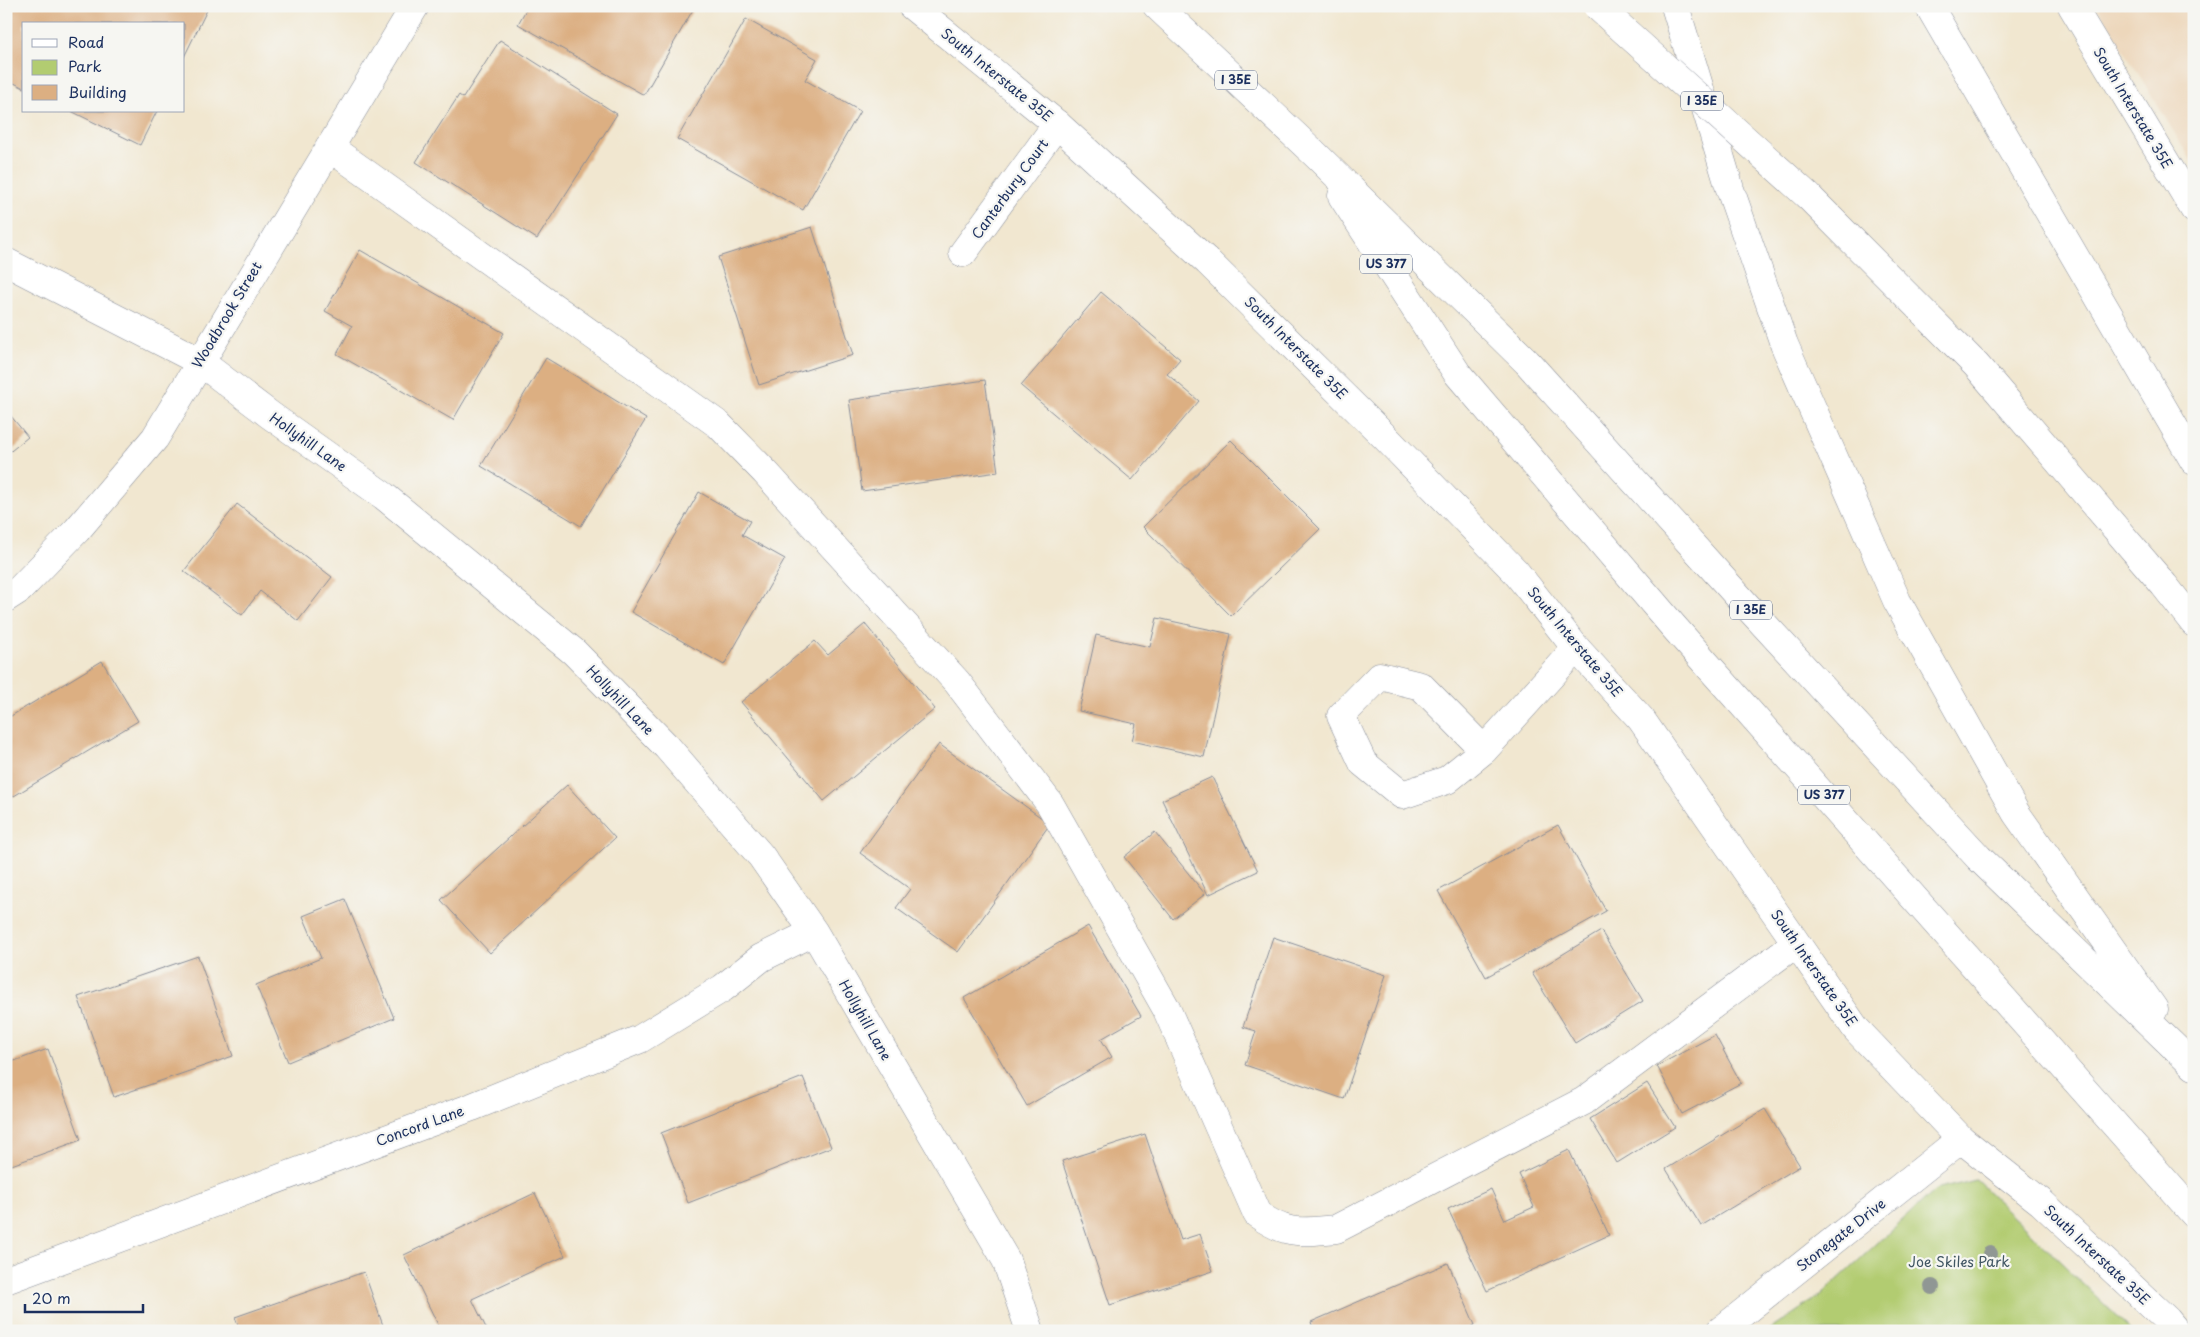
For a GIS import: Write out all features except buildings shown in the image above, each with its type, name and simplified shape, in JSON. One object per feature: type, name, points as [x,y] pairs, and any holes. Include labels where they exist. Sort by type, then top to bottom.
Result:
[{"type":"main road","name":"Woodbrook Street","points":[[6,598],[20,589],[76,530],[154,438],[415,6]]},
{"type":"main road","name":"South Interstate 35E","points":[[912,6],[1057,124],[1208,262],[1385,437],[1514,571],[1576,648],[1642,719],[1856,1029],[1962,1139],[2041,1202],[2167,1320],[2176,1331]]},
{"type":"main road","name":"I 35E","points":[[1157,6],[1316,155],[1527,362],[1747,606],[1979,858],[2192,1063]]},
{"type":"main road","name":"I 35E","points":[[1597,6],[1808,196],[1976,365],[2164,585],[2194,623]]},
{"type":"main road","points":[[1675,6],[1730,189],[1784,344],[1897,601],[2016,813],[2192,1063]]},
{"type":"main road","points":[[1929,6],[2194,461]]},
{"type":"main road","name":"South Interstate 35E","points":[[2072,6],[2194,209]]},
{"type":"main road","name":"Canterbury Court","points":[[962,254],[1057,124]]},
{"type":"main road","points":[[330,147],[719,425],[958,682],[1050,804],[1166,1008],[1257,1214],[1274,1226],[1297,1232],[1336,1229],[1584,1101],[1796,944]]},
{"type":"main road","name":"US 377","points":[[1316,155],[1457,373],[1673,626],[2194,1214]]},
{"type":"main road","name":"Hollyhill Lane","points":[[6,262],[199,361],[270,415],[384,496],[574,652],[666,747],[761,856],[814,932],[1006,1260],[1030,1331]]},
{"type":"main road","points":[[1484,750],[1421,686],[1380,676],[1341,716],[1363,763],[1402,795],[1447,780],[1484,750],[1576,648]]},
{"type":"main road","name":"Concord Lane","points":[[6,1280],[472,1107],[640,1039],[723,988],[761,958],[814,932]]},
{"type":"main road","name":"Stonegate Drive","points":[[1720,1331],[1962,1139]]},
{"type":"shaded area","points":[[2097,6],[2194,6],[2194,165]]},
{"type":"green space","name":"Joe Skiles Park","points":[[1976,1180],[2132,1331],[1768,1331],[1821,1295],[1935,1190]]}]
